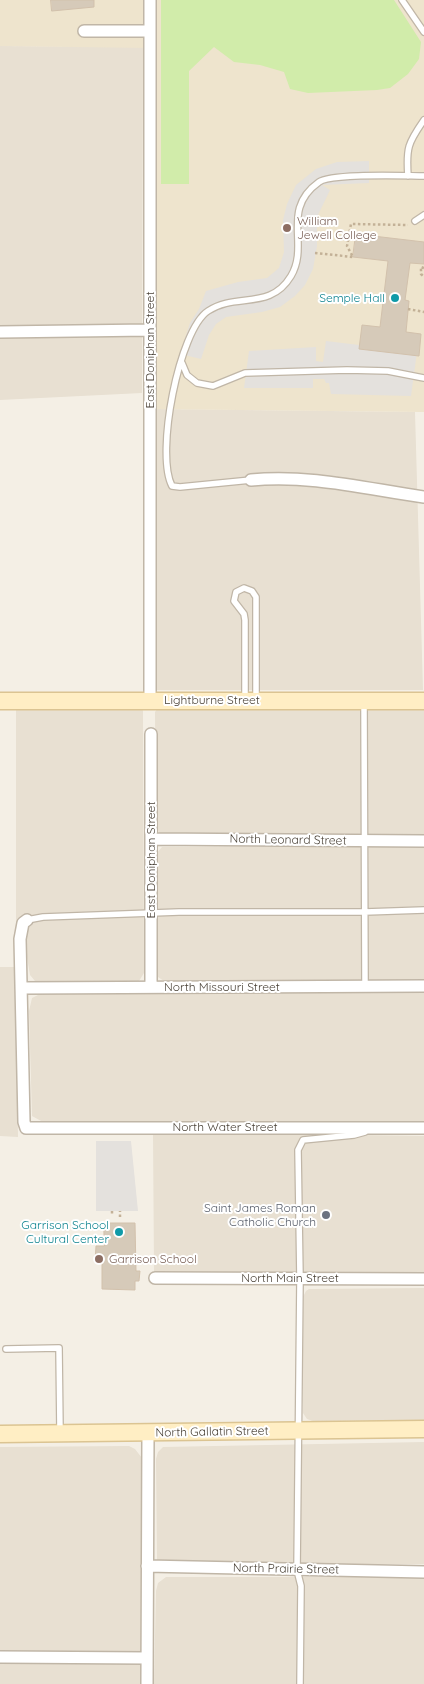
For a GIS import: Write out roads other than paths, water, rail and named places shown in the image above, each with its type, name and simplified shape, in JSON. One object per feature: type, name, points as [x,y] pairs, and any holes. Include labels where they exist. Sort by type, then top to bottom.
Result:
[{"type":"street","name":"East Doniphan Street","points":[[150,0],[150,700]]},
{"type":"street","points":[[84,31],[150,31]]},
{"type":"street","points":[[0,332],[149,330]]},
{"type":"street","points":[[251,480],[273,478],[317,480],[424,497]]},
{"type":"street","name":"Lightburne Street","points":[[0,701],[424,701]]},
{"type":"street","name":"East Doniphan Street","points":[[151,734],[151,987]]},
{"type":"street","name":"North Leonard Street","points":[[151,839],[424,842]]},
{"type":"street","points":[[21,988],[20,939],[23,923],[27,920]]},
{"type":"street","name":"North Missouri Street","points":[[21,988],[424,986]]},
{"type":"street","name":"North Water Street","points":[[21,988],[24,1122],[26,1128],[424,1128]]},
{"type":"street","name":"North Main Street","points":[[155,1278],[424,1279]]},
{"type":"street","name":"North Gallatin Street","points":[[0,1434],[424,1429]]},
{"type":"street","points":[[147,1684],[148,1433]]},
{"type":"street","name":"North Prairie Street","points":[[147,1566],[424,1572]]},
{"type":"street","points":[[0,1657],[147,1658]]},
{"type":"lane","points":[[402,0],[424,32]]},
{"type":"lane","points":[[408,176],[406,152],[413,136],[424,120]]},
{"type":"lane","points":[[251,480],[172,486],[168,479],[166,440],[170,402],[192,331],[206,312],[226,303],[267,298],[282,288],[292,274],[297,257],[298,209],[306,193],[320,180],[424,176]]},
{"type":"lane","points":[[414,223],[424,215]]},
{"type":"lane","points":[[182,363],[187,374],[197,383],[213,386],[244,373],[347,370],[388,371],[424,378]]},
{"type":"lane","points":[[244,588],[252,591],[256,597],[250,700],[245,620],[244,614],[234,600],[236,592],[244,588]]},
{"type":"lane","points":[[364,701],[365,986]]},
{"type":"lane","points":[[27,920],[43,917],[151,914],[424,910]]},
{"type":"lane","points":[[300,1684],[301,1586],[297,1570],[300,1278],[298,1150],[303,1140],[354,1135],[378,1128]]},
{"type":"lane","points":[[6,1349],[59,1348],[60,1434]]},
{"type":"place","name":"William Jewell College","points":[[287,228]]},
{"type":"place","name":"Semple Hall","points":[[395,298]]},
{"type":"place","name":"Saint James Roman Catholic Church","points":[[326,1215]]},
{"type":"place","name":"Garrison School Cultural Center","points":[[119,1232]]},
{"type":"place","name":"Garrison School","points":[[99,1259]]}]
